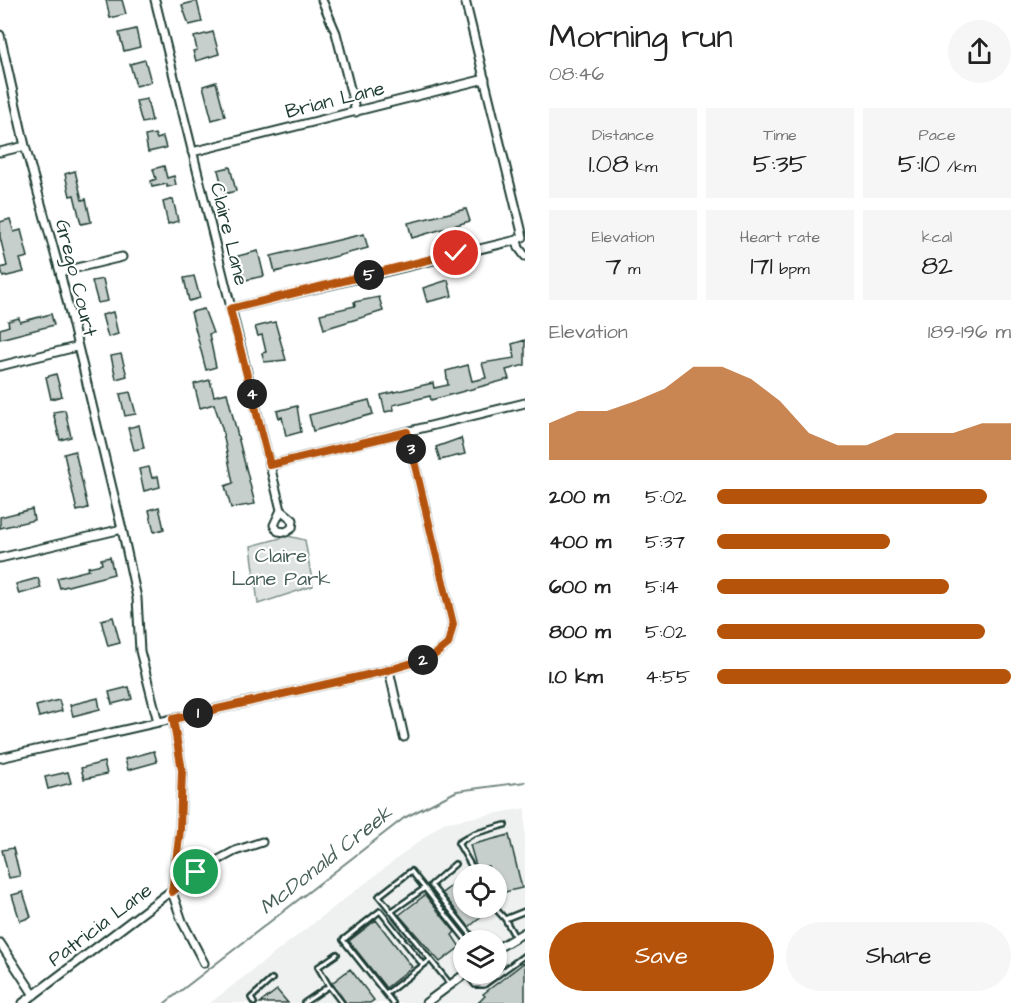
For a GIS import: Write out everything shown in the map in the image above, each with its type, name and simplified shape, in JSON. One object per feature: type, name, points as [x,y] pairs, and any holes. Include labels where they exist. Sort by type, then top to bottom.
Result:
[{"type":"street","name":"Claire Lane","points":[[155,0],[281,510]]},
{"type":"street","points":[[322,0],[336,33],[356,112]]},
{"type":"street","points":[[465,0],[522,238],[519,248],[525,256]]},
{"type":"street","name":"Grego Court","points":[[0,35],[1,49],[25,146],[60,272],[76,347],[122,528],[137,598],[140,651],[158,722]]},
{"type":"street","name":"Brian Lane","points":[[192,152],[485,79]]},
{"type":"street","points":[[0,152],[25,146]]},
{"type":"street","points":[[230,309],[522,238]]},
{"type":"street","points":[[60,272],[122,256]]},
{"type":"street","points":[[0,366],[76,347]]},
{"type":"street","points":[[270,465],[525,403]]},
{"type":"street","points":[[0,758],[389,670],[432,657],[448,644],[453,624],[407,432]]},
{"type":"street","points":[[0,558],[122,528]]},
{"type":"street","points":[[389,670],[404,737]]},
{"type":"street","points":[[173,719],[182,770],[180,830],[172,892],[182,921],[204,963]]},
{"type":"street","name":"Patricia Lane","points":[[23,1003],[196,872],[235,851],[262,842]]},
{"type":"street","points":[[507,942],[525,932]]},
{"type":"street","points":[[0,943],[34,995]]},
{"type":"street","points":[[430,1002],[453,982]]},
{"type":"lane","points":[[470,864],[458,843],[473,834],[505,825]]},
{"type":"lane","points":[[453,866],[431,885],[453,912]]},
{"type":"lane","points":[[450,984],[379,896],[411,871],[458,930]]},
{"type":"lane","points":[[392,912],[425,888]]},
{"type":"lane","points":[[393,1003],[343,940],[380,911],[423,965]]},
{"type":"lane","points":[[515,937],[505,919],[525,911]]},
{"type":"lane","points":[[457,918],[467,930]]},
{"type":"lane","points":[[337,954],[318,967],[342,1003]]},
{"type":"lane","points":[[507,968],[525,955]]},
{"type":"lane","points":[[386,994],[430,960]]},
{"type":"lane","points":[[254,1003],[251,998],[272,979]]},
{"type":"lane","points":[[304,1003],[329,986]]},
{"type":"shaded area","points":[[525,808],[525,1003],[210,1003],[443,823]]},
{"type":"green space","name":"Claire Lane Park","points":[[288,536],[305,540],[313,586],[258,604],[251,546]]},
{"type":"building","points":[[106,0],[122,0],[126,14],[110,18]]},
{"type":"building","points":[[197,1],[202,22],[189,25],[182,5]]},
{"type":"building","points":[[136,29],[140,47],[124,51],[119,33]]},
{"type":"building","points":[[213,32],[219,54],[196,61],[193,51],[197,50],[194,37]]},
{"type":"building","points":[[145,60],[151,82],[136,86],[130,64]]},
{"type":"building","points":[[216,82],[225,116],[212,120],[203,86]]},
{"type":"building","points":[[147,99],[152,121],[142,123],[136,101]]},
{"type":"building","points":[[155,134],[157,139],[163,137],[166,148],[148,152],[145,136]]},
{"type":"building","points":[[164,166],[167,178],[174,176],[176,185],[152,187],[151,181],[156,179],[153,169]]},
{"type":"building","points":[[230,167],[236,191],[224,194],[218,170]]},
{"type":"building","points":[[75,171],[82,200],[86,199],[91,222],[81,224],[74,195],[70,196],[65,174]]},
{"type":"building","points":[[173,199],[178,221],[168,224],[163,202]]},
{"type":"building","points":[[466,209],[470,221],[412,238],[408,223]]},
{"type":"building","points":[[10,219],[14,232],[21,230],[28,257],[20,259],[24,272],[3,277],[1,268],[7,266],[0,237],[0,222]]},
{"type":"building","points":[[364,234],[368,248],[275,272],[271,256]]},
{"type":"building","points":[[258,251],[264,276],[245,280],[238,256]]},
{"type":"building","points":[[194,276],[200,298],[189,301],[184,278]]},
{"type":"building","points":[[103,279],[108,301],[98,303],[92,281]]},
{"type":"building","points":[[448,280],[452,296],[427,302],[423,288]]},
{"type":"building","points":[[379,297],[383,311],[324,329],[320,314],[355,306],[354,302]]},
{"type":"building","points":[[204,309],[213,333],[209,334],[216,367],[206,370],[191,312]]},
{"type":"building","points":[[113,312],[118,334],[108,337],[102,315]]},
{"type":"building","points":[[51,314],[54,325],[0,339],[0,329],[9,326],[8,321],[19,318],[20,322]]},
{"type":"building","points":[[275,322],[286,360],[264,362],[262,353],[266,352],[262,335],[258,336],[255,327]]},
{"type":"building","points":[[525,340],[525,365],[506,370],[509,379],[431,400],[430,396],[393,405],[394,410],[385,412],[381,395],[433,383],[434,388],[448,385],[446,371],[468,365],[472,381],[486,378],[482,363],[515,358],[512,344]]},
{"type":"building","points":[[121,354],[127,376],[116,379],[111,356]]},
{"type":"building","points":[[56,374],[62,396],[51,399],[46,377]]},
{"type":"building","points":[[210,380],[214,396],[227,393],[255,504],[231,508],[225,486],[233,483],[222,428],[214,404],[200,408],[194,384]]},
{"type":"building","points":[[130,392],[136,414],[125,416],[120,394]]},
{"type":"building","points":[[369,400],[373,414],[313,431],[309,415]]},
{"type":"building","points":[[297,406],[301,432],[286,436],[282,417],[279,418],[277,411]]},
{"type":"building","points":[[65,410],[71,437],[60,440],[53,412]]},
{"type":"building","points":[[139,425],[144,448],[134,450],[128,428]]},
{"type":"building","points":[[461,438],[465,454],[440,460],[436,447]]},
{"type":"building","points":[[75,451],[88,508],[77,511],[64,454]]},
{"type":"building","points":[[149,467],[152,478],[158,476],[160,487],[144,491],[139,469]]},
{"type":"building","points":[[159,507],[164,529],[154,532],[149,510]]},
{"type":"building","points":[[32,509],[34,520],[0,528],[0,517]]},
{"type":"building","points":[[110,557],[114,574],[60,588],[57,578],[89,570],[88,567],[102,564],[101,559]]},
{"type":"building","points":[[38,578],[41,588],[19,594],[16,584]]},
{"type":"building","points":[[113,617],[120,643],[108,646],[101,620]]},
{"type":"building","points":[[129,687],[132,699],[112,704],[109,692]]},
{"type":"building","points":[[98,698],[100,709],[73,716],[70,705]]},
{"type":"building","points":[[59,700],[62,711],[39,717],[36,706]]},
{"type":"building","points":[[154,751],[157,762],[128,770],[125,759]]},
{"type":"building","points":[[104,762],[107,774],[84,779],[81,768]]},
{"type":"building","points":[[68,772],[71,783],[48,789],[45,777]]},
{"type":"building","points":[[509,835],[522,888],[507,891],[507,864],[476,864],[470,845]]},
{"type":"building","points":[[13,848],[20,876],[9,878],[2,850]]},
{"type":"building","points":[[453,885],[453,907],[442,893]]},
{"type":"building","points":[[23,892],[31,917],[20,921],[12,895]]},
{"type":"building","points":[[425,895],[453,930],[453,952],[440,962],[399,915]]},
{"type":"building","points":[[462,918],[480,918],[469,927]]},
{"type":"building","points":[[376,920],[412,967],[386,988],[349,941]]},
{"type":"building","points":[[525,962],[525,1003],[478,1003],[485,996],[483,994],[496,984],[507,984],[507,976]]},
{"type":"building","points":[[350,969],[374,1000],[370,1003],[346,1003],[332,983]]},
{"type":"building","points":[[277,990],[288,1003],[260,1003]]},
{"type":"waterway","name":"McDonald Creek","points":[[165,1003],[404,818],[457,791],[525,782]]},
{"type":"route","points":[[196,872],[172,892],[180,830],[182,770],[173,719],[389,670],[432,657],[448,644],[453,624],[407,432],[270,465],[230,309],[456,253]]}]
